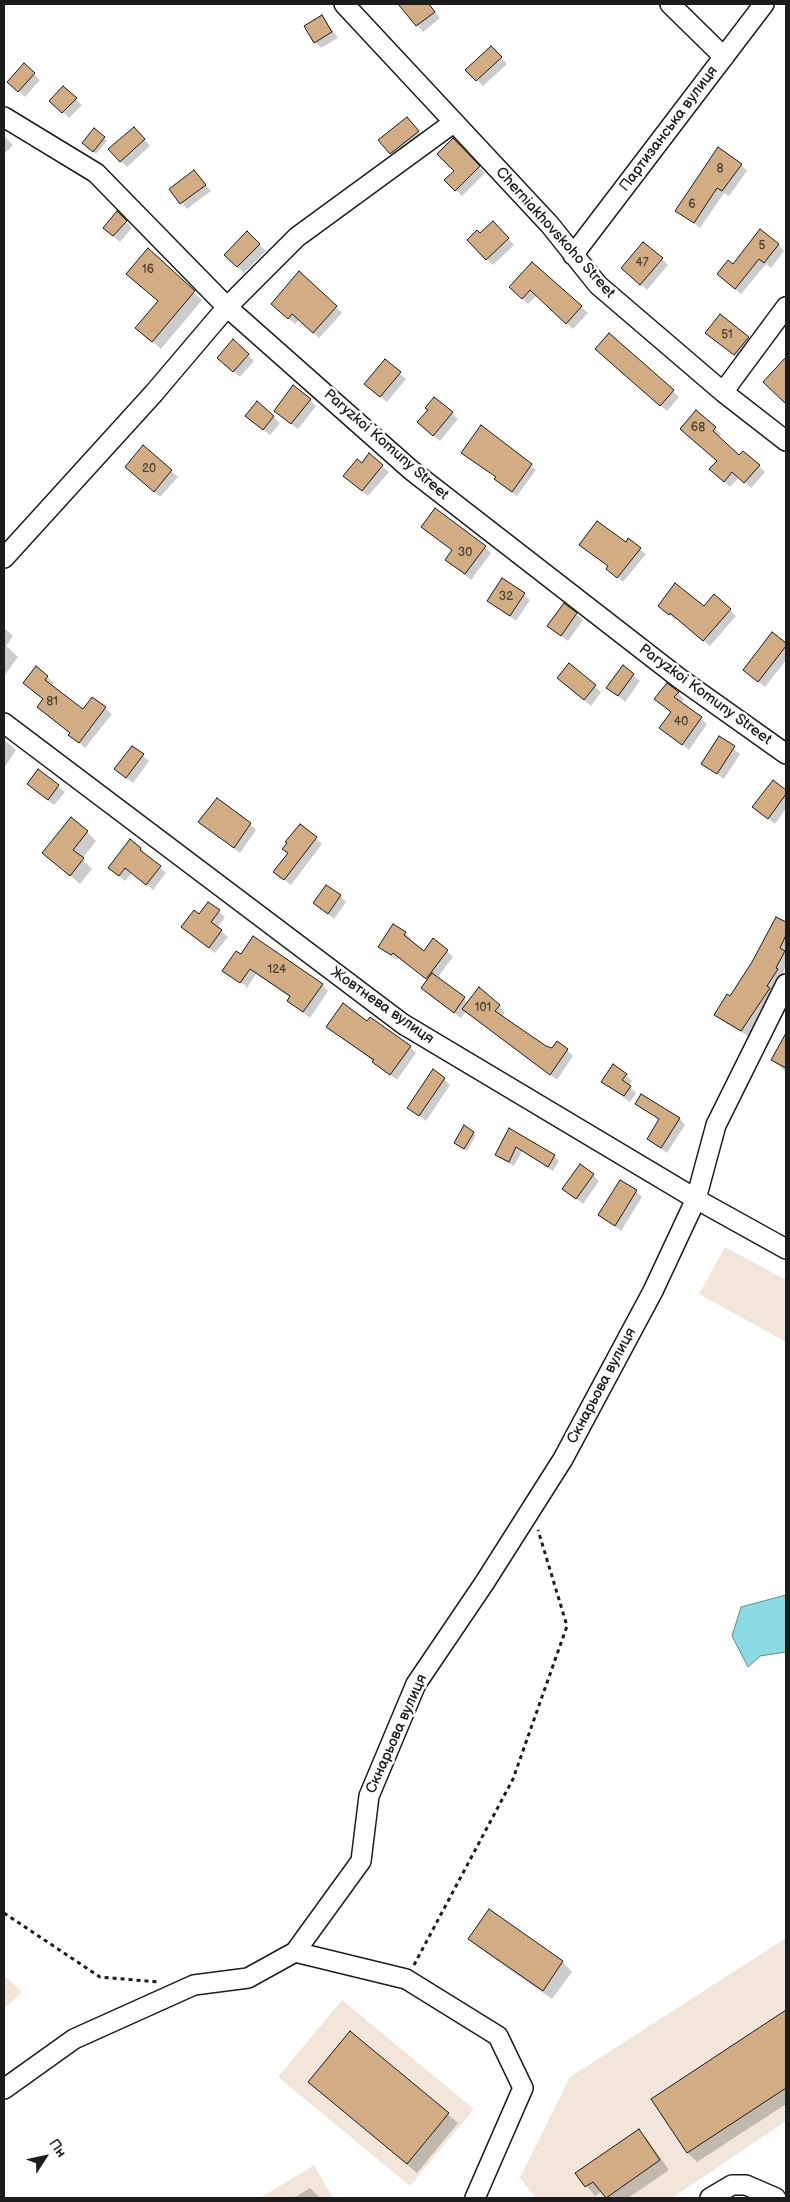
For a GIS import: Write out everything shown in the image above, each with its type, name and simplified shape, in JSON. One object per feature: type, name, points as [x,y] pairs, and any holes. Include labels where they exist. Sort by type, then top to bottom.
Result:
[{"type":"street","name":"Cherniakhovskoho Street","points":[[344,4],[550,226],[598,285],[723,392],[786,441]]},
{"type":"street","points":[[670,4],[724,57]]},
{"type":"street","name":"Партизанська вулиця","points":[[573,254],[764,4]]},
{"type":"street","name":"Paryzkoi Komuny Street","points":[[4,117],[96,173],[227,306],[411,470],[679,678],[786,754]]},
{"type":"street","points":[[4,558],[154,393],[227,306],[297,237],[453,123]]},
{"type":"street","points":[[723,392],[786,307]]},
{"type":"street","name":"Жовтнева вулиця","points":[[4,723],[403,1024],[696,1199],[786,1249]]},
{"type":"street","name":"Скнарьова вулиця","points":[[295,1952],[361,1861],[369,1796],[416,1684],[485,1582],[563,1459],[653,1291],[696,1199],[716,1125],[786,984]]},
{"type":"street","points":[[4,2089],[74,2039],[194,1985],[248,1978],[295,1952],[406,1979],[498,2036],[523,2088],[475,2198]]},
{"type":"street","points":[[710,2198],[732,2185],[746,2185],[776,2198]]},
{"type":"path","points":[[406,1979],[513,1779],[567,1626],[531,1510]]},
{"type":"path","points":[[4,1913],[100,1977],[166,1982]]},
{"type":"shaded area","points":[[725,1247],[786,1280],[786,1342],[699,1294]]},
{"type":"shaded area","points":[[786,1938],[786,2121],[672,2198],[536,2198],[520,2178],[570,2077]]},
{"type":"shaded area","points":[[4,1975],[22,1992],[4,2009]]},
{"type":"shaded area","points":[[342,2000],[474,2109],[410,2186],[278,2077]]},
{"type":"shaded area","points":[[314,2165],[333,2198],[260,2198]]},
{"type":"water","points":[[786,1595],[786,1652],[760,1656],[748,1667],[732,1636],[741,1607]]},
{"type":"building","points":[[398,4],[429,4],[435,12],[416,26]]},
{"type":"building","points":[[322,15],[332,32],[314,43],[304,26]]},
{"type":"building","points":[[491,46],[502,57],[476,81],[465,70]]},
{"type":"building","points":[[24,63],[35,73],[18,92],[7,82]]},
{"type":"building","points":[[63,86],[77,98],[62,113],[49,101]]},
{"type":"building","points":[[407,117],[419,131],[390,154],[378,140]]},
{"type":"building","points":[[134,127],[145,139],[120,162],[108,149]]},
{"type":"building","points":[[94,128],[105,137],[93,152],[82,143]]},
{"type":"building","points":[[453,138],[480,166],[455,191],[444,180],[454,171],[437,154]]},
{"type":"building","points":[[718,147],[742,164],[722,191],[717,188],[694,223],[675,211]]},
{"type":"building","points":[[194,170],[206,185],[180,204],[169,189]]},
{"type":"building","points":[[117,211],[127,221],[113,236],[103,228]]},
{"type":"building","points":[[493,221],[509,238],[486,260],[467,240],[477,230],[480,233]]},
{"type":"building","points":[[760,229],[779,244],[764,263],[759,259],[735,289],[717,274],[728,260],[733,264]]},
{"type":"building","points":[[247,231],[260,244],[237,267],[224,255]]},
{"type":"building","points":[[643,242],[663,258],[640,285],[621,268]]},
{"type":"building","points":[[148,248],[195,291],[152,342],[135,328],[158,301],[126,274]]},
{"type":"building","points":[[532,262],[582,306],[566,324],[530,290],[522,299],[509,287]]},
{"type":"building","points":[[299,271],[337,306],[313,333],[292,314],[288,319],[271,304]]},
{"type":"building","points":[[720,314],[749,337],[734,355],[705,333]]},
{"type":"building","points":[[609,333],[674,390],[660,406],[595,349]]},
{"type":"building","points":[[233,339],[249,354],[233,372],[217,358]]},
{"type":"building","points":[[786,357],[786,404],[763,382]]},
{"type":"building","points":[[385,359],[401,372],[380,397],[364,384]]},
{"type":"building","points":[[293,385],[311,399],[291,424],[274,411]]},
{"type":"building","points":[[434,397],[453,412],[433,436],[417,422],[428,410],[425,408]]},
{"type":"building","points":[[257,401],[274,416],[263,430],[245,416]]},
{"type":"building","points":[[696,410],[716,427],[713,431],[739,455],[743,451],[760,465],[744,483],[732,472],[724,482],[709,469],[717,461],[680,429]]},
{"type":"building","points":[[481,425],[532,464],[512,492],[494,479],[496,477],[461,453]]},
{"type":"building","points":[[143,445],[172,470],[154,492],[125,467]]},
{"type":"building","points":[[369,453],[383,465],[362,491],[343,476],[357,459],[362,463]]},
{"type":"building","points":[[435,508],[486,546],[465,574],[445,560],[452,550],[421,527]]},
{"type":"building","points":[[597,521],[626,542],[628,538],[641,548],[617,578],[606,569],[608,566],[579,545]]},
{"type":"building","points":[[502,578],[525,593],[510,616],[487,601]]},
{"type":"building","points":[[675,583],[704,606],[714,594],[731,609],[703,641],[670,613],[669,615],[658,606]]},
{"type":"building","points":[[564,603],[577,613],[561,636],[547,626]]},
{"type":"building","points":[[772,632],[786,643],[786,646],[758,682],[743,670]]},
{"type":"building","points":[[569,663],[596,685],[584,700],[557,678]]},
{"type":"building","points":[[623,665],[634,674],[618,696],[606,688]]},
{"type":"building","points":[[36,666],[48,676],[45,680],[83,709],[92,697],[106,707],[79,743],[68,735],[70,733],[37,707],[43,699],[23,683]]},
{"type":"building","points":[[667,683],[679,692],[674,697],[702,717],[682,745],[659,728],[671,712],[654,699]]},
{"type":"building","points":[[719,736],[735,746],[717,774],[701,764]]},
{"type":"building","points":[[132,746],[144,754],[126,778],[114,769]]},
{"type":"building","points":[[38,769],[59,785],[48,800],[27,784]]},
{"type":"building","points":[[773,780],[786,790],[786,794],[768,819],[752,807]]},
{"type":"building","points":[[217,798],[251,823],[234,848],[198,822]]},
{"type":"building","points":[[71,817],[88,831],[73,850],[84,858],[70,876],[42,853]]},
{"type":"building","points":[[300,824],[317,837],[284,880],[273,872],[288,853],[282,849],[287,843],[285,842]]},
{"type":"building","points":[[130,839],[141,848],[140,850],[161,866],[146,885],[125,868],[119,876],[108,868]]},
{"type":"building","points":[[326,885],[341,895],[328,914],[313,903]]},
{"type":"building","points":[[208,902],[220,910],[211,922],[222,930],[209,948],[181,927],[194,910],[199,914]]},
{"type":"building","points":[[776,917],[786,922],[786,935],[780,948],[785,951],[776,968],[778,969],[767,986],[770,988],[741,1031],[714,1015],[727,994],[730,996],[752,962]]},
{"type":"building","points":[[393,924],[406,932],[404,935],[424,951],[433,938],[448,950],[426,979],[393,953],[391,955],[378,947]]},
{"type":"building","points":[[253,936],[323,984],[303,1012],[287,1001],[290,996],[250,969],[240,983],[222,971],[236,951],[241,954]]},
{"type":"building","points":[[432,973],[465,997],[454,1013],[421,988]]},
{"type":"building","points":[[479,987],[500,1005],[495,1011],[546,1046],[552,1048],[557,1041],[568,1049],[550,1075],[462,1009]]},
{"type":"building","points":[[343,1003],[367,1021],[370,1017],[411,1046],[390,1075],[372,1062],[374,1060],[326,1027]]},
{"type":"building","points":[[786,1033],[786,1068],[771,1060]]},
{"type":"building","points":[[613,1064],[627,1074],[622,1080],[631,1086],[624,1096],[601,1082]]},
{"type":"building","points":[[433,1069],[445,1078],[419,1116],[407,1108]]},
{"type":"building","points":[[641,1094],[680,1118],[661,1148],[647,1139],[659,1119],[635,1104]]},
{"type":"building","points":[[464,1125],[474,1132],[464,1149],[454,1143]]},
{"type":"building","points":[[509,1128],[555,1155],[548,1167],[516,1147],[509,1162],[495,1155]]},
{"type":"building","points":[[580,1164],[594,1174],[576,1199],[562,1189]]},
{"type":"building","points":[[620,1180],[637,1190],[615,1226],[598,1215]]},
{"type":"building","points":[[489,1909],[563,1961],[543,1991],[468,1939]]},
{"type":"building","points":[[786,2010],[786,2088],[687,2153],[651,2099]]},
{"type":"building","points":[[350,2031],[449,2113],[407,2164],[308,2082]]},
{"type":"building","points":[[639,2129],[660,2160],[606,2198],[593,2182],[585,2187],[575,2173]]}]
